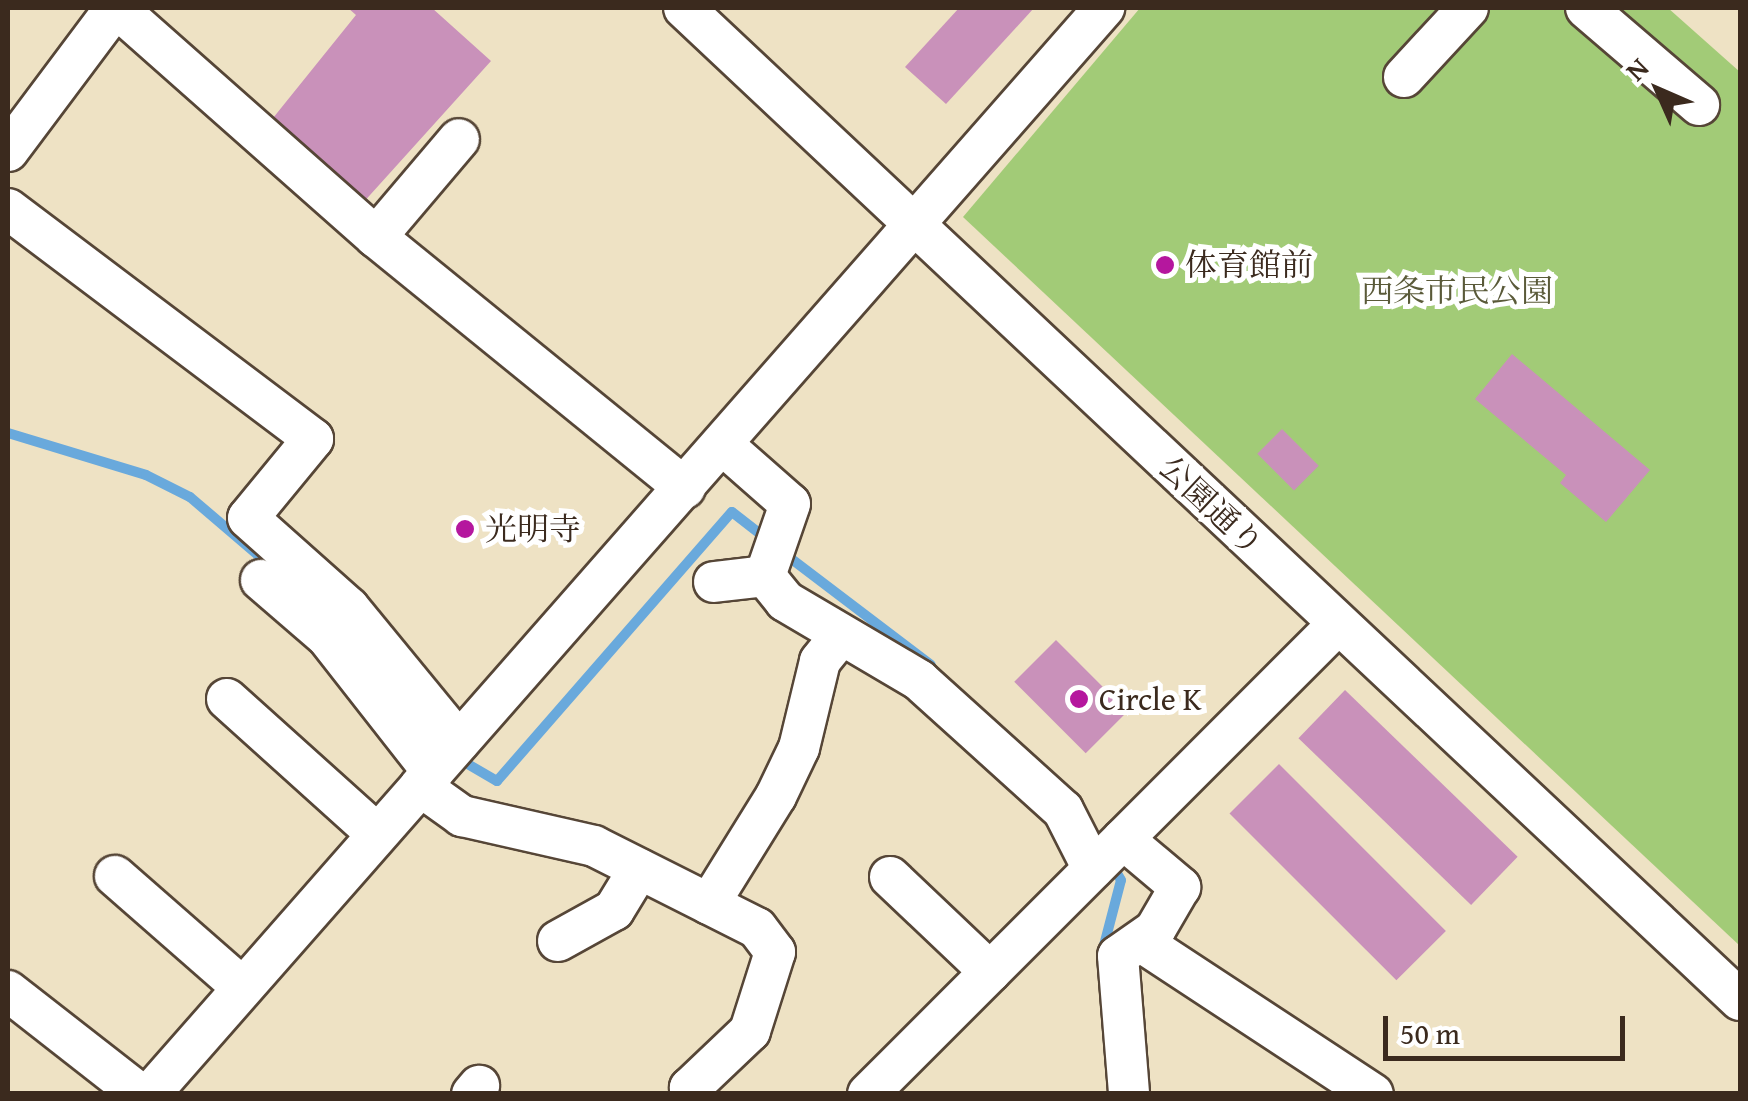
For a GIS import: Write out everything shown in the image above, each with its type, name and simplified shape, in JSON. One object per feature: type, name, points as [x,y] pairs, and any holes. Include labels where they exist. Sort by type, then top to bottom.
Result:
[{"type":"street","points":[[8,151],[116,8],[376,237],[685,488]]},
{"type":"street","name":"公園通り","points":[[684,8],[1740,1000]]},
{"type":"street","points":[[150,1094],[916,228],[1104,8]]},
{"type":"street","points":[[1404,77],[1468,8]]},
{"type":"street","points":[[1586,8],[1699,106]]},
{"type":"street","points":[[376,237],[460,138]]},
{"type":"street","points":[[8,209],[312,439],[248,518],[348,608],[441,762],[462,816],[594,846],[757,928],[776,952],[750,1031],[690,1088],[696,1094]]},
{"type":"street","points":[[722,445],[790,504],[765,576]]},
{"type":"street","points":[[714,582],[765,576]]},
{"type":"street","points":[[765,576],[784,601],[919,680],[1063,810],[1093,869]]},
{"type":"street","points":[[260,580],[327,636],[441,762]]},
{"type":"street","points":[[868,1094],[1337,624]]},
{"type":"street","points":[[709,904],[776,796],[799,748],[820,661],[841,635]]},
{"type":"street","points":[[227,699],[377,834]]},
{"type":"street","points":[[1124,838],[1180,887],[1143,942],[1118,956],[1129,1094]]},
{"type":"street","points":[[558,942],[614,910],[639,868]]},
{"type":"street","points":[[115,876],[242,987]]},
{"type":"street","points":[[890,877],[990,972]]},
{"type":"street","points":[[1143,942],[1372,1094]]},
{"type":"street","points":[[8,990],[140,1094]]},
{"type":"green space","name":"西条市民公園","points":[[1140,8],[1668,8],[1740,72],[1740,946],[963,217]]},
{"type":"building","points":[[348,8],[432,8],[491,61],[361,205],[269,123],[356,15]]},
{"type":"building","points":[[959,8],[1034,8],[946,104],[905,67]]},
{"type":"building","points":[[1512,354],[1650,470],[1606,522],[1560,483],[1566,475],[1475,399]]},
{"type":"building","points":[[1282,429],[1319,466],[1294,491],[1257,454]]},
{"type":"building","points":[[1056,640],[1127,711],[1086,753],[1014,682]]},
{"type":"building","points":[[1345,690],[1518,857],[1471,905],[1298,738]]},
{"type":"building","points":[[1279,764],[1446,931],[1396,980],[1230,813]]},
{"type":"waterway","points":[[8,433],[146,475],[190,497],[273,568]]},
{"type":"waterway","points":[[459,759],[497,781],[732,512],[768,540]]},
{"type":"waterway","points":[[781,551],[931,665]]},
{"type":"waterway","points":[[1102,953],[1121,880],[1112,865]]},
{"type":"place","name":"体育館前","points":[[1165,265]]},
{"type":"place","name":"光明寺","points":[[465,529]]},
{"type":"place","name":"Circle K","points":[[1079,699]]}]
